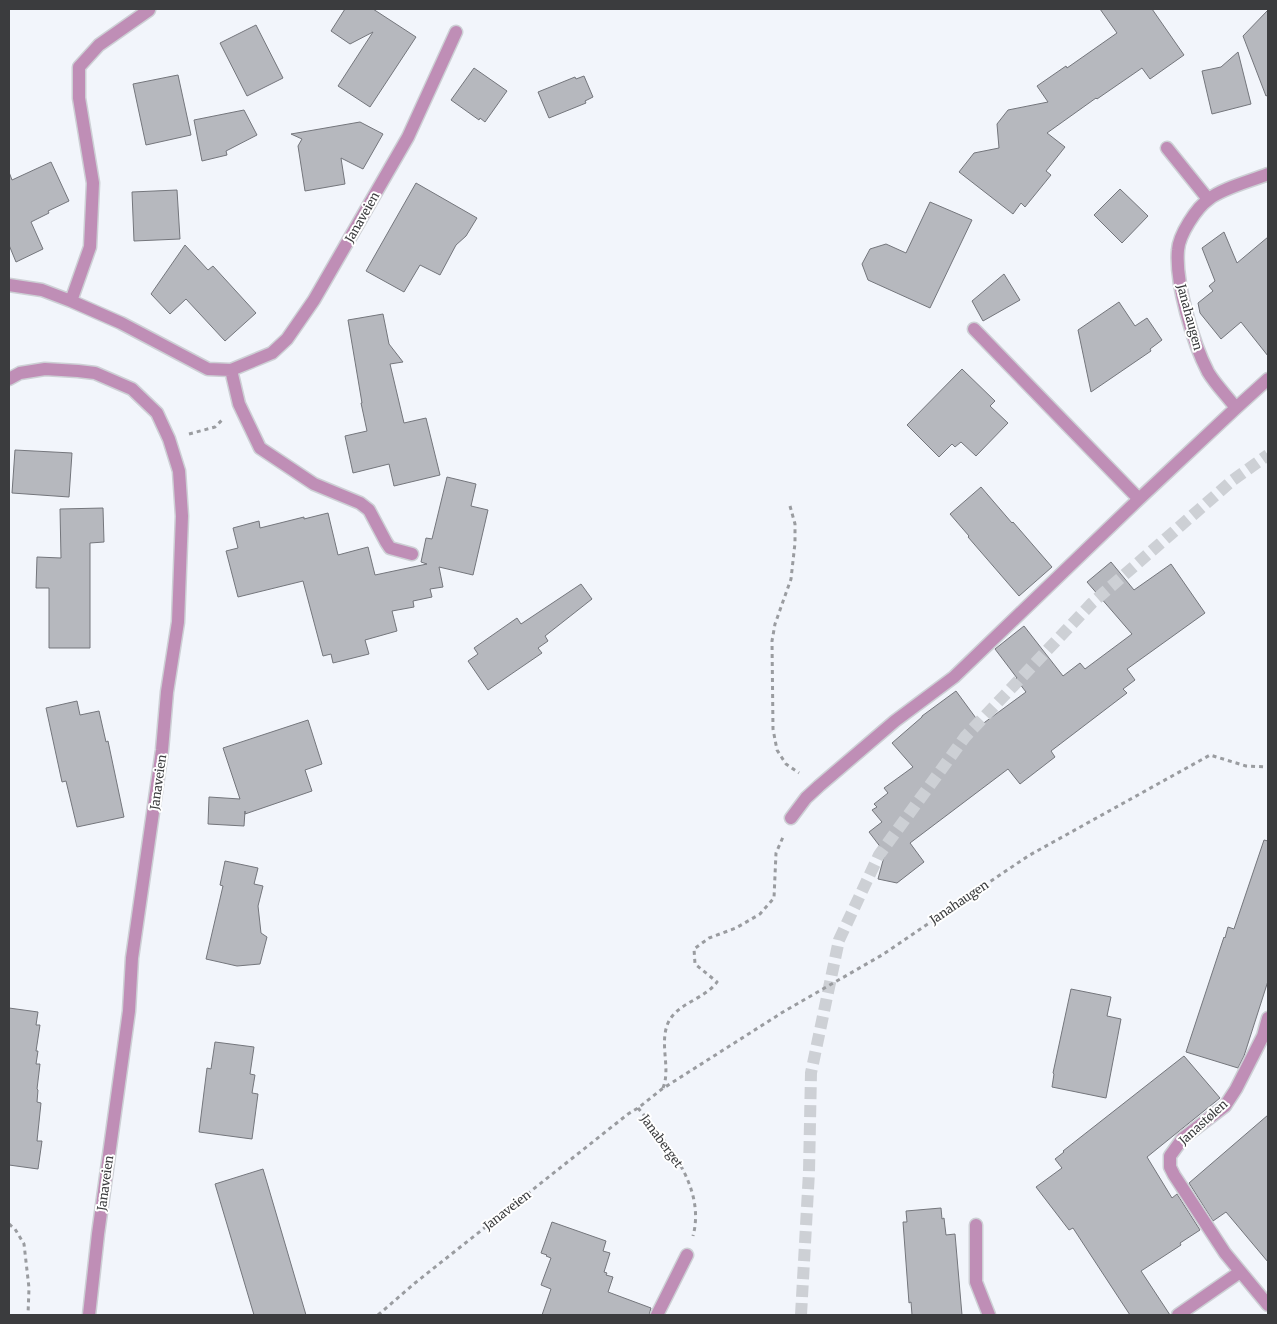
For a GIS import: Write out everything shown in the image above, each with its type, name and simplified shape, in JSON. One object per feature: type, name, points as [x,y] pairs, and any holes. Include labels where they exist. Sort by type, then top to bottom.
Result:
[{"type":"street","points":[[71,301],[90,248],[94,183],[79,98],[79,67],[99,45],[150,10]]},
{"type":"street","name":"Janaveien","points":[[9,284],[42,290],[71,301],[121,323],[208,369],[231,370],[272,353],[287,339],[314,300],[408,137],[456,32]]},
{"type":"street","points":[[1167,148],[1208,200]]},
{"type":"street","name":"Janahaugen","points":[[1236,408],[1209,373],[1197,348],[1182,296],[1178,249],[1188,223],[1208,200],[1221,192],[1268,174]]},
{"type":"street","points":[[974,329],[1139,499]]},
{"type":"street","name":"Janaveien","points":[[9,379],[20,373],[45,369],[78,371],[95,374],[132,389],[157,413],[169,440],[179,471],[182,516],[178,622],[167,692],[162,750],[132,958],[129,1011],[98,1234],[89,1315]]},
{"type":"street","points":[[231,370],[239,404],[260,448],[314,484],[360,503],[369,510],[390,548],[412,554]]},
{"type":"street","points":[[792,818],[806,798],[819,786],[895,721],[954,677],[1139,499],[1268,379]]},
{"type":"street","name":"Janastølen","points":[[1268,1018],[1263,1036],[1236,1089],[1225,1106],[1183,1138],[1170,1156],[1170,1167],[1174,1175],[1225,1253],[1268,1305]]},
{"type":"street","points":[[976,1225],[976,1282],[989,1315]]},
{"type":"street","points":[[657,1315],[688,1255]]},
{"type":"street","points":[[1178,1315],[1240,1272]]},
{"type":"path","points":[[169,440],[215,427],[239,404]]},
{"type":"path","points":[[790,506],[795,524],[795,543],[790,579],[775,624],[772,641],[773,729],[777,750],[786,764],[819,786]]},
{"type":"path","name":"Janahaugen","points":[[638,1108],[662,1089],[783,1012],[882,955],[1028,856],[1210,756],[1246,766],[1268,767]]},
{"type":"path","points":[[662,1089],[666,1080],[664,1035],[668,1023],[675,1012],[713,988],[717,982],[695,964],[694,949],[709,938],[736,928],[760,914],[774,898],[776,853],[792,818]]},
{"type":"path","name":"Janaberget","points":[[638,1108],[665,1141],[686,1174],[695,1212],[694,1230],[688,1255]]},
{"type":"path","name":"Janaveien","points":[[378,1315],[415,1283],[638,1108]]},
{"type":"path","points":[[9,1224],[15,1229],[24,1244],[29,1288],[28,1315]]},
{"type":"building","points":[[345,9],[373,9],[416,37],[370,107],[338,86],[373,32],[350,44],[331,31]]},
{"type":"building","points":[[1100,9],[1152,9],[1184,55],[1150,79],[1142,68],[1047,133],[1065,147],[1046,171],[1051,175],[1025,207],[1021,203],[1013,214],[959,172],[974,153],[999,148],[997,124],[1008,110],[1048,102],[1037,86],[1066,66],[1067,68],[1117,33]]},
{"type":"building","points":[[1268,10],[1268,95],[1266,96],[1243,36]]},
{"type":"building","points":[[256,25],[283,78],[247,96],[220,43]]},
{"type":"building","points":[[1238,52],[1251,104],[1212,114],[1202,71],[1221,67]]},
{"type":"building","points":[[474,68],[507,91],[485,122],[480,118],[479,120],[451,100]]},
{"type":"building","points":[[178,75],[191,135],[146,145],[133,84]]},
{"type":"building","points":[[584,76],[593,97],[585,101],[586,103],[549,118],[538,92],[575,77],[576,79]]},
{"type":"building","points":[[244,110],[257,135],[226,151],[227,155],[202,161],[194,120]]},
{"type":"building","points":[[360,122],[383,134],[363,169],[341,158],[345,184],[305,191],[298,146],[302,139],[291,134]]},
{"type":"building","points":[[51,162],[69,201],[31,222],[43,249],[16,262],[9,245],[9,172],[12,180]]},
{"type":"building","points":[[416,183],[477,218],[466,236],[456,245],[440,275],[420,265],[404,292],[366,271]]},
{"type":"building","points":[[1120,189],[1148,216],[1122,243],[1094,215]]},
{"type":"building","points":[[177,190],[180,239],[134,241],[132,192]]},
{"type":"building","points":[[930,202],[972,220],[930,308],[868,280],[862,264],[870,249],[886,244],[906,253]]},
{"type":"building","points":[[1224,232],[1237,263],[1268,237],[1268,356],[1241,322],[1221,339],[1200,313],[1198,303],[1213,291],[1209,286],[1215,281],[1202,248]]},
{"type":"building","points":[[185,245],[208,270],[213,266],[256,313],[225,341],[186,299],[170,314],[151,294]]},
{"type":"building","points":[[1004,274],[1020,300],[983,321],[972,301]]},
{"type":"building","points":[[1119,302],[1135,326],[1147,318],[1162,340],[1150,349],[1151,351],[1091,392],[1078,330]]},
{"type":"building","points":[[383,314],[389,344],[403,362],[390,364],[404,423],[426,418],[440,475],[394,486],[389,464],[353,473],[345,436],[367,431],[348,320]]},
{"type":"building","points":[[962,369],[995,401],[990,406],[1008,423],[976,456],[961,442],[955,447],[952,444],[939,457],[907,425]]},
{"type":"building","points":[[15,450],[72,453],[69,497],[12,493]]},
{"type":"building","points":[[447,477],[476,484],[471,506],[488,510],[473,575],[439,567],[443,587],[430,589],[432,597],[413,601],[414,607],[392,611],[397,631],[365,640],[369,654],[333,663],[331,654],[323,656],[303,581],[238,597],[226,551],[238,548],[233,528],[259,521],[260,528],[328,513],[338,555],[368,547],[375,575],[427,564],[421,562],[426,538],[432,539]]},
{"type":"building","points":[[981,487],[1052,567],[1019,596],[950,514]]},
{"type":"building","points":[[103,508],[104,542],[90,543],[90,648],[49,648],[49,588],[36,588],[37,557],[61,558],[60,509]]},
{"type":"building","points":[[1111,562],[1134,590],[1171,564],[1205,613],[1127,669],[1135,680],[1123,689],[1127,693],[1051,751],[1055,757],[1020,784],[1008,769],[910,843],[924,862],[897,883],[878,879],[885,853],[869,832],[882,822],[872,810],[877,807],[874,804],[888,793],[884,788],[913,767],[892,743],[922,716],[956,691],[981,725],[1026,692],[995,649],[1024,626],[1063,676],[1080,663],[1085,669],[1132,634],[1087,582]]},
{"type":"building","points":[[581,584],[592,599],[545,636],[548,641],[538,648],[542,653],[488,690],[468,661],[478,654],[474,648],[517,618],[521,624]]},
{"type":"building","points":[[77,701],[80,715],[99,711],[106,742],[108,741],[124,817],[77,827],[66,781],[62,782],[46,708]]},
{"type":"building","points":[[308,720],[322,764],[305,770],[312,791],[245,814],[245,811],[244,826],[208,824],[209,797],[240,799],[223,748]]},
{"type":"building","points":[[1264,840],[1268,841],[1268,981],[1244,1056],[1238,1068],[1186,1052],[1224,937],[1228,927],[1234,929]]},
{"type":"building","points":[[225,861],[258,868],[254,884],[263,886],[258,906],[261,933],[267,937],[260,964],[237,966],[206,959],[223,886],[220,885]]},
{"type":"building","points":[[1071,989],[1111,997],[1107,1016],[1121,1019],[1106,1098],[1052,1087],[1053,1073]]},
{"type":"building","points":[[9,1008],[38,1012],[36,1025],[40,1025],[36,1064],[40,1064],[37,1102],[41,1103],[37,1141],[42,1141],[38,1169],[9,1165]]},
{"type":"building","points":[[215,1042],[254,1047],[250,1074],[255,1075],[252,1093],[258,1094],[252,1139],[199,1132],[207,1068],[211,1069]]},
{"type":"building","points":[[1184,1056],[1220,1098],[1147,1157],[1172,1198],[1177,1194],[1200,1230],[1141,1271],[1170,1315],[1130,1315],[1073,1228],[1069,1230],[1036,1187],[1062,1168],[1055,1159],[1063,1151]]},
{"type":"building","points":[[1268,1115],[1268,1262],[1226,1212],[1213,1221],[1189,1183]]},
{"type":"building","points":[[263,1169],[306,1315],[254,1315],[215,1184]]},
{"type":"building","points":[[941,1208],[946,1235],[955,1234],[962,1315],[912,1315],[911,1302],[909,1303],[903,1222],[907,1222],[906,1211]]},
{"type":"building","points":[[552,1222],[606,1241],[603,1251],[610,1253],[604,1272],[607,1273],[606,1275],[613,1277],[608,1292],[651,1308],[649,1315],[542,1315],[551,1289],[541,1285],[551,1258],[541,1253]]},
{"type":"tunnel","points":[[801,1315],[809,1172],[811,1073],[839,940],[879,855],[965,737],[1092,603],[1233,480],[1268,455]]}]
